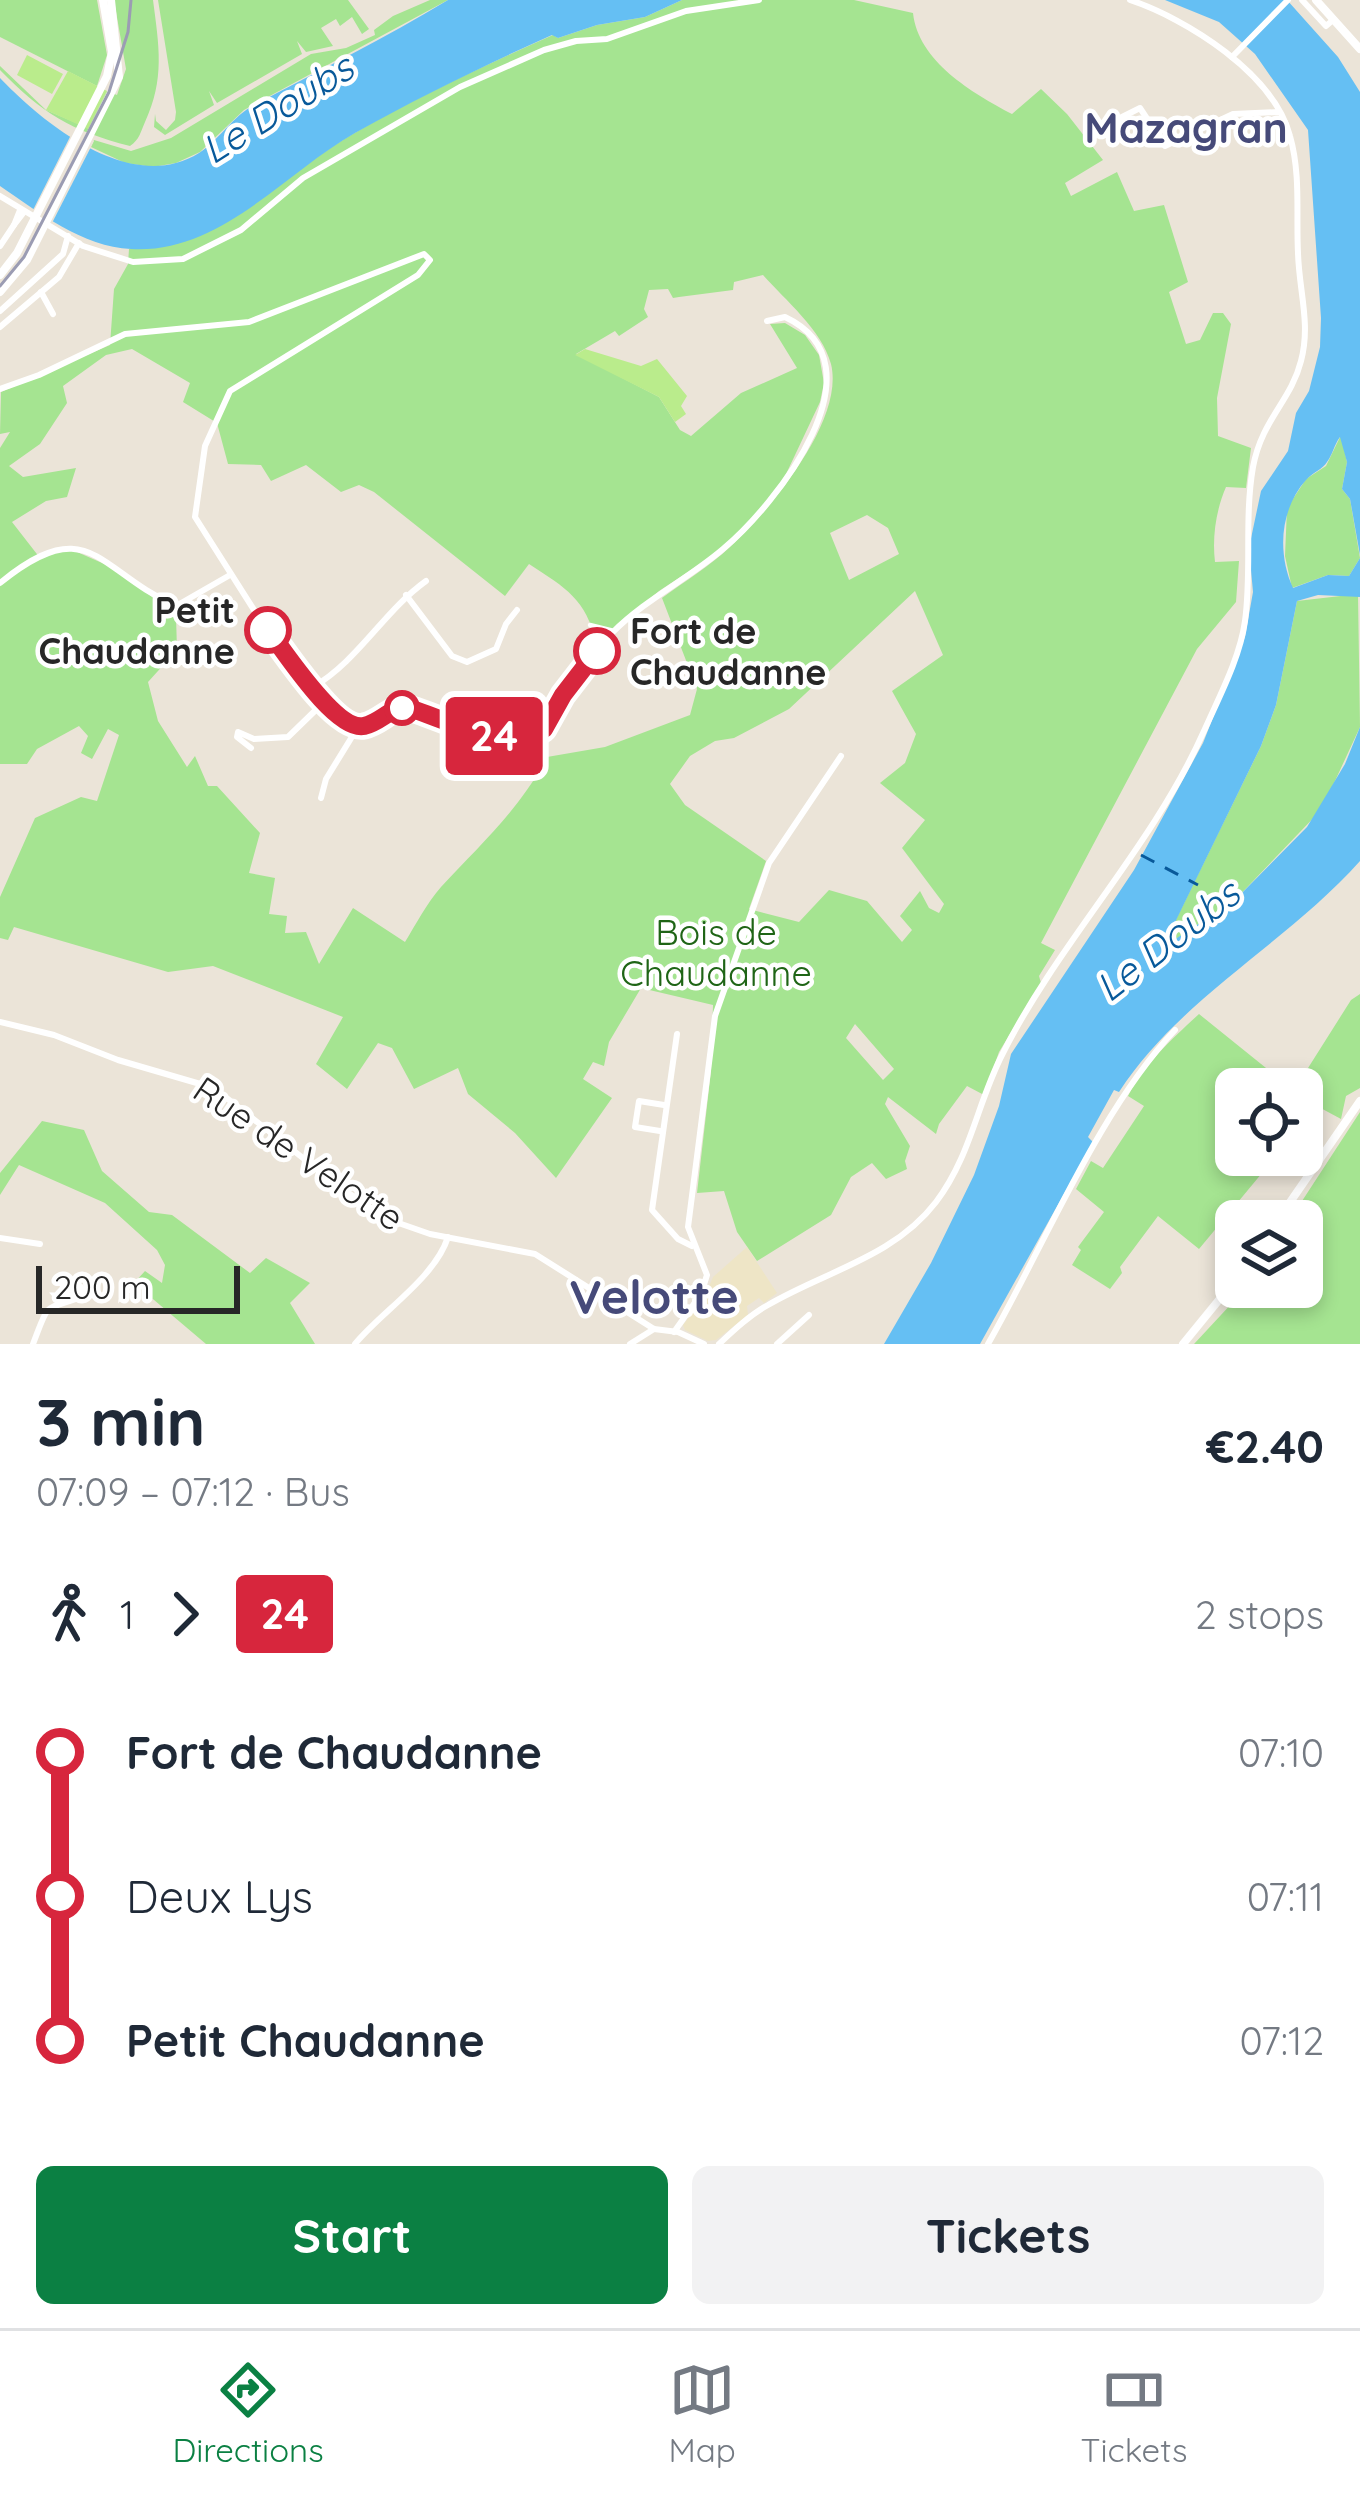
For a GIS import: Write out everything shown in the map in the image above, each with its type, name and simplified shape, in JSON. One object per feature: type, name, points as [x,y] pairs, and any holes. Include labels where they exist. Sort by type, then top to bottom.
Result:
[{"type":"main road","points":[[0,275],[17,253],[120,63],[107,0]]},
{"type":"main road","points":[[1316,0],[1360,49]]},
{"type":"main road","points":[[0,292],[27,260],[106,90]]},
{"type":"main road","points":[[1290,1200],[1360,1101]]},
{"type":"main road","points":[[1183,1344],[1215,1305]]},
{"type":"street","points":[[0,196],[79,242],[133,262],[184,259],[241,230],[303,178],[358,143],[460,87],[544,50],[607,39],[686,11],[759,0]]},
{"type":"street","points":[[718,1344],[767,1306],[908,1233],[952,1179],[1002,1055],[1063,954],[1147,840],[1202,735],[1238,649],[1245,620],[1249,494],[1258,441],[1300,367],[1307,332],[1298,257],[1296,161],[1280,112],[1234,54],[1168,14],[1130,0]]},
{"type":"street","points":[[1234,54],[1288,0]]},
{"type":"street","points":[[1302,0],[1326,26],[1334,19]]},
{"type":"street","points":[[1120,118],[1140,108],[1165,146],[1233,114],[1280,112]]},
{"type":"street","points":[[0,246],[22,211]]},
{"type":"street","points":[[0,311],[63,254],[68,236]]},
{"type":"street","points":[[0,327],[59,277],[79,242]]},
{"type":"street","points":[[0,389],[124,334],[249,322],[419,254],[428,256],[427,267],[418,275],[230,391],[206,446],[195,517],[261,621],[324,702],[341,719],[358,727]]},
{"type":"street","points":[[41,292],[53,314]]},
{"type":"street","points":[[321,798],[326,779],[358,727],[404,707],[513,742],[529,741],[544,729],[563,695],[614,631],[723,549],[779,489],[806,446],[824,403],[828,367],[806,330],[785,317],[767,321]]},
{"type":"street","points":[[0,583],[36,556],[65,546],[117,566],[176,606],[232,574]]},
{"type":"street","points":[[313,687],[338,671],[406,596],[426,581]]},
{"type":"street","points":[[406,596],[452,656],[467,662],[496,650],[506,624],[518,610]]},
{"type":"street","points":[[590,625],[614,631]]},
{"type":"street","points":[[253,762],[250,748],[237,734],[241,731],[254,739],[292,736],[324,702]]},
{"type":"street","points":[[250,748],[254,739]]},
{"type":"street","points":[[674,1332],[705,1285],[706,1270],[689,1216],[715,1016],[769,863],[841,756]]},
{"type":"street","name":"Rue de Velotte","points":[[0,1022],[54,1034],[118,1060],[214,1088],[366,1206],[404,1226],[535,1254],[654,1329]]},
{"type":"street","points":[[988,1344],[1125,1094],[1175,1030]]},
{"type":"street","points":[[676,1034],[652,1210],[678,1239],[696,1248]]},
{"type":"street","points":[[660,1132],[635,1127],[639,1101],[664,1105]]},
{"type":"street","points":[[0,1238],[40,1244]]},
{"type":"street","points":[[355,1344],[445,1248],[448,1238]]},
{"type":"street","points":[[33,1344],[52,1304],[82,1297],[81,1287],[72,1280]]},
{"type":"street","points":[[777,1344],[809,1315]]},
{"type":"street","points":[[630,1344],[654,1329],[704,1344]]},
{"type":"shaded area","points":[[747,1247],[777,1293],[764,1303],[759,1298],[747,1306],[748,1315],[716,1340],[685,1330],[683,1325],[713,1277]]},
{"type":"green space","points":[[0,0],[97,0],[107,55],[97,86],[0,37]]},
{"type":"green space","points":[[114,0],[153,0],[157,32],[156,91],[139,136],[130,146],[59,118],[44,109],[30,98],[0,70],[0,66],[46,110],[88,128],[107,91],[117,95],[126,69]]},
{"type":"green space","points":[[158,0],[348,0],[369,29],[362,34],[352,17],[340,26],[336,19],[321,28],[333,46],[306,52],[297,41],[302,54],[217,103],[209,91],[214,105],[165,135],[154,127],[155,114],[166,130],[176,112]]},
{"type":"green space","points":[[430,0],[448,0],[244,110],[200,152],[176,163],[153,167],[125,163],[91,147],[94,140],[131,151],[171,138],[311,54],[346,48],[375,35],[374,30],[393,16]]},
{"type":"green space","name":"Bois de Chaudanne","points":[[682,0],[854,0],[913,13],[917,30],[936,61],[964,85],[1012,114],[1041,89],[1103,160],[1065,183],[1071,196],[1117,172],[1134,211],[1164,205],[1188,282],[1169,292],[1186,344],[1200,340],[1213,313],[1223,313],[1231,324],[1217,398],[1218,436],[1251,448],[1246,488],[1226,487],[1215,533],[1215,562],[1239,561],[1236,602],[1197,649],[1041,943],[1055,950],[1039,976],[1041,983],[999,1052],[984,1095],[967,1086],[936,1134],[888,1097],[885,1104],[910,1146],[907,1169],[886,1179],[872,1163],[851,1177],[831,1215],[757,1261],[737,1232],[724,1191],[697,1193],[711,1071],[713,1005],[641,988],[609,1042],[604,1066],[593,1062],[583,1079],[612,1098],[556,1178],[515,1133],[468,1094],[458,1068],[414,1089],[392,1048],[378,1043],[347,1089],[316,1064],[343,1017],[213,966],[168,972],[14,927],[8,940],[0,938],[0,897],[35,818],[81,797],[97,801],[119,735],[108,729],[92,759],[81,753],[88,736],[79,726],[37,749],[27,764],[0,764],[0,448],[10,432],[0,434],[1,392],[110,345],[114,289],[128,264],[129,249],[163,245],[220,225],[346,138],[422,96],[553,35],[558,38],[645,17]],"holes":[[[763,275],[792,305],[826,351],[832,387],[815,437],[783,488],[730,547],[662,598],[697,689],[690,715],[605,747],[547,757],[512,810],[436,893],[405,942],[353,908],[319,964],[306,932],[285,933],[287,916],[269,914],[275,878],[249,873],[260,833],[217,786],[208,786],[195,756],[187,767],[158,721],[148,682],[177,650],[176,616],[118,570],[68,548],[40,558],[12,522],[46,501],[67,497],[76,468],[23,477],[9,466],[40,444],[67,403],[63,386],[106,355],[132,349],[190,383],[183,402],[217,423],[228,464],[261,465],[271,481],[306,465],[341,492],[359,485],[374,492],[505,596],[529,564],[573,596],[597,644],[659,591],[723,549],[779,489],[820,402],[824,383],[819,355],[805,335],[785,323],[770,324],[797,368],[741,393],[691,436],[680,430],[659,397],[576,354],[615,331],[619,336],[648,317],[644,309],[649,290],[668,289],[673,298],[733,290],[734,282]],[[867,515],[888,528],[899,554],[849,580],[830,533]],[[915,591],[943,655],[892,691],[916,734],[905,763],[880,783],[925,820],[902,848],[944,904],[939,913],[929,908],[920,891],[900,916],[912,930],[902,942],[867,901],[829,890],[799,922],[749,909],[766,861],[685,805],[670,784],[690,756],[789,709]],[[855,1024],[894,1069],[883,1080],[846,1038]]]},
{"type":"green space","points":[[27,55],[63,74],[52,94],[17,75]]},
{"type":"green space","points":[[68,71],[107,91],[88,129],[46,110]]},
{"type":"green space","points":[[585,349],[641,366],[657,359],[687,396],[681,406],[686,414],[675,422],[659,397],[575,355]]},
{"type":"green space","points":[[1341,435],[1347,462],[1342,489],[1350,499],[1360,558],[1349,576],[1328,575],[1292,588],[1285,556],[1287,508],[1306,479],[1326,466]]},
{"type":"green space","points":[[1358,594],[1360,727],[1322,809],[1234,901],[1162,948],[1261,746],[1276,705],[1297,601]]},
{"type":"green space","points":[[1360,994],[1360,1088],[1346,1096],[1341,1119],[1323,1109],[1323,1068],[1308,1068],[1351,1000]]},
{"type":"green space","points":[[1199,1014],[1266,1068],[1215,1068],[1215,1176],[1260,1176],[1240,1200],[1215,1200],[1215,1230],[1199,1249],[1158,1216],[1120,1267],[1122,1273],[1110,1289],[1072,1265],[1081,1250],[1078,1247],[1104,1212],[1076,1189],[1091,1161],[1103,1168],[1144,1106],[1128,1096],[1160,1052]]},
{"type":"green space","points":[[1360,1112],[1360,1344],[1194,1344],[1227,1308],[1323,1308],[1323,1200],[1303,1200],[1323,1176],[1323,1169]]},
{"type":"green space","points":[[42,1121],[84,1130],[102,1171],[149,1212],[172,1215],[250,1273],[266,1258],[310,1283],[290,1303],[315,1344],[206,1344],[134,1283],[145,1271],[162,1283],[165,1265],[157,1250],[105,1203],[19,1165],[0,1195],[0,1173]]},
{"type":"water","name":"Le Doubs","points":[[448,0],[682,0],[645,17],[558,38],[552,35],[477,70],[355,133],[249,208],[193,239],[163,247],[113,247],[62,226],[0,186],[0,78],[41,115],[91,149],[146,166],[173,164],[199,153],[254,105]]},
{"type":"water","points":[[1165,0],[1287,0],[1338,57],[1360,92],[1360,555],[1350,499],[1342,489],[1347,462],[1340,437],[1325,464],[1297,492],[1286,518],[1283,546],[1293,588],[1328,575],[1349,576],[1360,558],[1360,597],[1318,595],[1297,601],[1276,705],[1261,746],[1163,947],[1234,901],[1307,827],[1345,764],[1360,727],[1360,861],[1300,919],[1203,999],[1144,1058],[1119,1092],[1114,1090],[1088,1137],[1093,1142],[980,1344],[884,1344],[974,1175],[999,1106],[1011,1054],[1134,870],[1203,743],[1245,637],[1253,592],[1249,548],[1261,491],[1288,451],[1320,347],[1308,130],[1255,54],[1219,22]]},
{"type":"pier","points":[[73,131],[94,141],[51,225],[31,214]]},
{"type":"ferry route","points":[[1141,855],[1198,885]]},
{"type":"tram line","points":[[0,286],[24,257],[109,92],[128,32],[131,0]]},
{"type":"bus line","name":"24","points":[[268,630],[324,702],[350,724],[368,725],[404,707],[522,743],[544,729],[597,651]]},
{"type":"place","name":"Petit Chaudanne","points":[[268,630]]},
{"type":"place","name":"Fort de Chaudanne","points":[[597,651]]},
{"type":"district","name":"Mazagran","points":[[1186,127]]},
{"type":"district","name":"Velotte","points":[[654,1296]]}]
